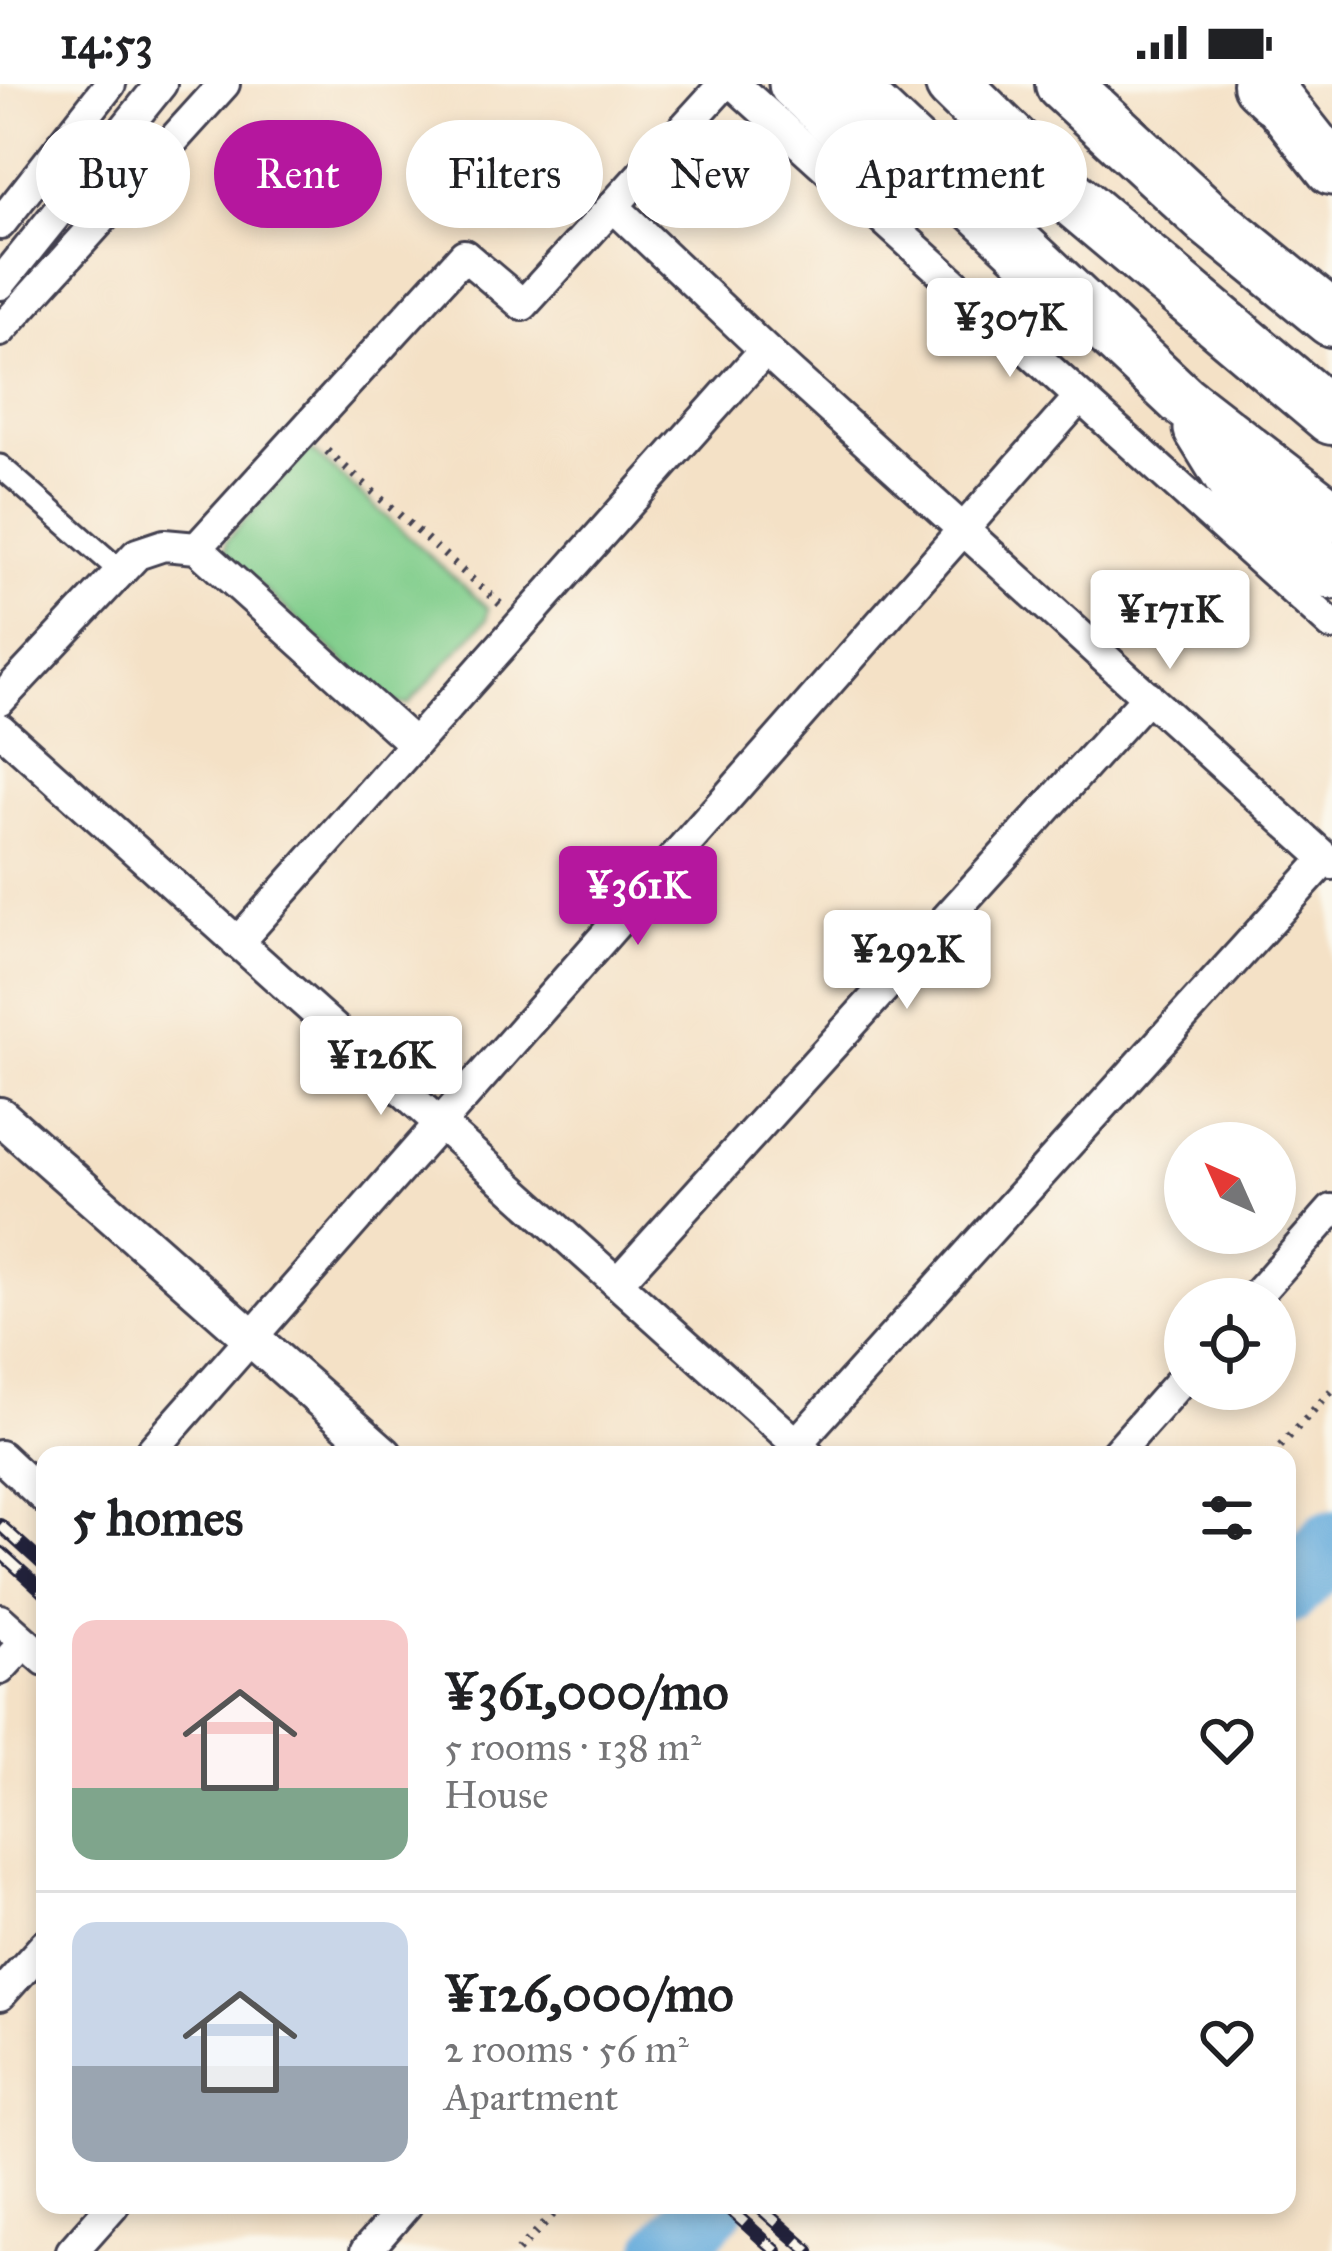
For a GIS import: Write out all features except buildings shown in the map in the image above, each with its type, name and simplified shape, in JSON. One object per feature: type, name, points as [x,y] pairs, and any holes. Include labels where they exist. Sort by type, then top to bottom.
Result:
[{"type":"highway","points":[[795,84],[950,230],[1037,268]]},
{"type":"highway","points":[[848,84],[1037,268],[1182,400],[1332,516]]},
{"type":"highway","points":[[952,84],[1055,184],[1332,417]]},
{"type":"highway","points":[[1063,84],[1209,219],[1332,319]]},
{"type":"highway","points":[[1267,88],[1332,169]]},
{"type":"highway","points":[[1182,400],[1242,496],[1332,573]]},
{"type":"street","points":[[3,212],[110,84]]},
{"type":"street","points":[[0,284],[160,84]]},
{"type":"street","points":[[0,332],[224,84]]},
{"type":"street","points":[[196,548],[464,255],[523,305],[724,84]]},
{"type":"street","points":[[734,84],[1332,625]]},
{"type":"street","points":[[614,206],[765,350],[1329,861],[805,1446]]},
{"type":"street","points":[[237,943],[765,350]]},
{"type":"street","points":[[156,1446],[1079,398]]},
{"type":"street","points":[[0,466],[118,569]]},
{"type":"street","points":[[0,700],[137,554],[164,545],[196,548],[415,744]]},
{"type":"street","points":[[617,1283],[1148,696]]},
{"type":"street","points":[[0,729],[799,1446]]},
{"type":"street","points":[[0,1116],[374,1446]]},
{"type":"street","points":[[1272,1278],[1332,1210]]},
{"type":"street","points":[[1123,1446],[1164,1400]]},
{"type":"street","points":[[0,1456],[36,1490]]},
{"type":"street","points":[[0,1620],[35,1651],[0,1669]]},
{"type":"street","points":[[0,1995],[36,1955]]},
{"type":"street","points":[[72,2251],[104,2214]]},
{"type":"street","points":[[366,2251],[398,2214]]},
{"type":"path","points":[[304,430],[522,623]]},
{"type":"path","points":[[1280,1446],[1332,1390]]},
{"type":"path","points":[[518,2251],[553,2214]]},
{"type":"green space","points":[[306,451],[313,451],[488,608],[487,619],[408,705],[390,703],[226,555],[226,541]]},
{"type":"waterway","points":[[1296,1581],[1332,1544]]},
{"type":"waterway","points":[[670,2251],[703,2214]]},
{"type":"railway","points":[[0,1525],[36,1558]]},
{"type":"railway","points":[[0,1552],[36,1585]]},
{"type":"railway","points":[[735,2214],[776,2251]]},
{"type":"railway","points":[[767,2214],[809,2251]]}]
